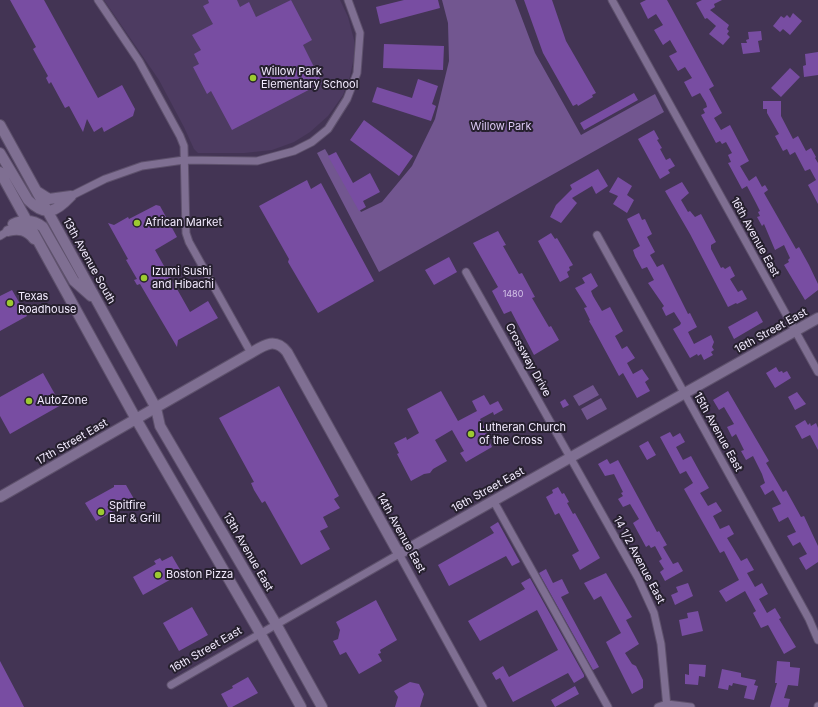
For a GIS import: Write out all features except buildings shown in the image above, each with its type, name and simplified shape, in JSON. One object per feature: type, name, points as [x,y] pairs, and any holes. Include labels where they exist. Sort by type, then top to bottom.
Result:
[{"type":"main road","name":"13th Avenue South","points":[[0,126],[35,189],[53,210],[67,246],[156,408]]},
{"type":"main road","points":[[0,153],[28,200],[41,210],[53,210],[71,196]]},
{"type":"main road","points":[[0,172],[136,419],[260,633],[301,707]]},
{"type":"main road","points":[[35,189],[49,199],[71,196]]},
{"type":"main road","points":[[7,230],[17,209],[14,198]]},
{"type":"main road","points":[[7,230],[22,220],[38,224],[43,227],[74,282],[97,302]]},
{"type":"main road","points":[[7,230],[29,232],[39,243]]},
{"type":"main road","name":"16th Street East","points":[[399,554],[818,318]]},
{"type":"main road","name":"14th Avenue East","points":[[251,353],[270,343],[279,344],[287,352],[399,554]]},
{"type":"main road","name":"17th Street East","points":[[0,497],[251,353]]},
{"type":"main road","name":"13th Avenue East","points":[[156,408],[160,426],[276,624],[322,707]]},
{"type":"street","points":[[98,0],[136,55],[160,96],[180,136],[184,146],[186,233],[189,242],[251,353]]},
{"type":"street","points":[[71,196],[105,179],[137,167],[160,162],[184,160],[257,161],[294,151],[312,142],[328,129],[347,99],[357,73],[360,33],[348,0]]},
{"type":"street","name":"16th Avenue East","points":[[612,0],[818,372]]},
{"type":"street","name":"15th Avenue East","points":[[598,235],[809,619],[818,640]]},
{"type":"street","name":"Crossway Drive","points":[[466,272],[571,458]]},
{"type":"street","name":"14 1/2 Avenue East","points":[[571,458],[638,578],[654,613],[661,644],[667,706]]},
{"type":"street","points":[[493,500],[608,707]]},
{"type":"street","name":"16th Street East","points":[[171,685],[399,554]]},
{"type":"street","name":"14th Avenue East","points":[[399,554],[483,707]]},
{"type":"street","points":[[658,707],[690,707]]},
{"type":"shaded area","name":"Willow Park Elementary School","points":[[104,0],[340,0],[348,17],[354,40],[354,57],[350,76],[343,95],[328,116],[310,132],[294,142],[272,150],[244,153],[198,153],[194,149],[159,80]]},
{"type":"green space","name":"Willow Park","points":[[442,0],[515,0],[535,53],[581,135],[655,94],[664,112],[379,272],[317,153],[325,149],[361,212],[382,202],[412,166],[435,119],[449,61],[448,23]]},
{"type":"green space","points":[[593,385],[599,395],[579,406],[573,396]]},
{"type":"green space","points":[[601,398],[607,409],[587,420],[581,409]]},
{"type":"place","name":"Willow Park Elementary School","points":[[253,78]]},
{"type":"place","name":"African Market","points":[[137,223]]},
{"type":"place","name":"Izumi Sushi and Hibachi","points":[[144,278]]},
{"type":"place","name":"Texas Roadhouse","points":[[10,303]]},
{"type":"place","name":"AutoZone","points":[[29,401]]},
{"type":"place","name":"Lutheran Church of the Cross","points":[[471,434]]},
{"type":"place","name":"Spitfire Bar & Grill","points":[[101,512]]},
{"type":"place","name":"Boston Pizza","points":[[158,575]]}]
